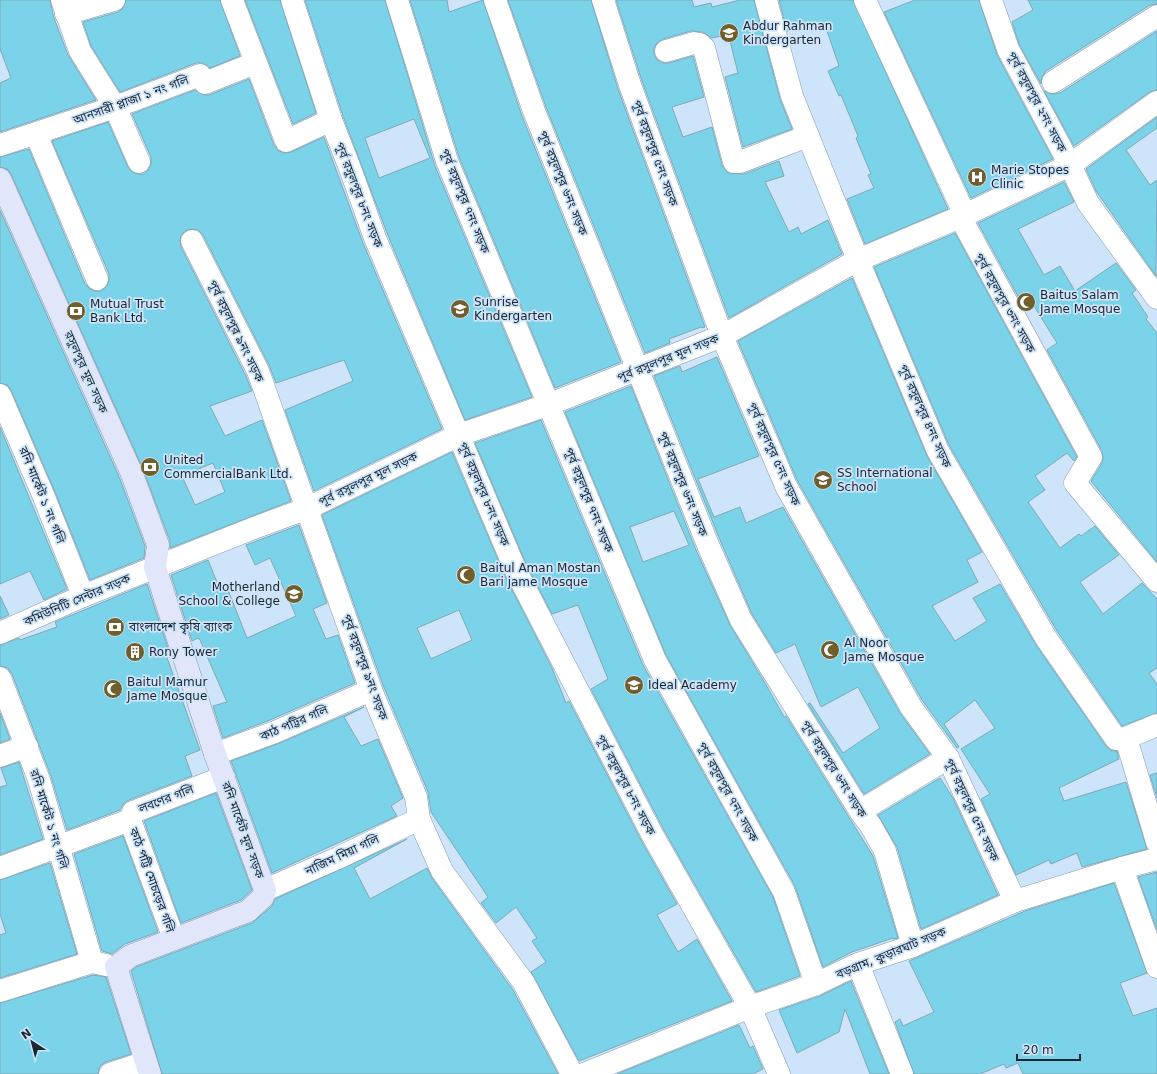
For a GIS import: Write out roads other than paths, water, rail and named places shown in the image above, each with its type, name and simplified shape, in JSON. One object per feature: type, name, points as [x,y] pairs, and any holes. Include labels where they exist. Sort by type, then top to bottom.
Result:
[{"type":"street","points":[[114,0],[64,7],[80,51],[115,107],[139,162]]},
{"type":"street","points":[[232,0],[286,141],[330,120]]},
{"type":"street","name":"পূর্ব রসুলপুর ৮নং সড়ক","points":[[292,0],[330,120],[351,171],[375,238],[520,578],[653,836],[750,1007],[779,1074]]},
{"type":"street","name":"পূর্ব রসুলপুর ৭নং সড়ক","points":[[397,0],[447,161],[550,404],[655,660],[784,892],[816,984]]},
{"type":"street","name":"পূর্ব রসুলপুর ৬নং সড়ক","points":[[495,0],[534,111],[708,545],[741,620],[860,811],[871,826],[885,851],[912,946]]},
{"type":"street","name":"পূর্ব রসুলপুর ৫নং সড়ক","points":[[603,0],[630,85],[722,336],[786,486],[911,707],[948,758],[1015,902]]},
{"type":"street","name":"পূর্ব রসুলপুর ৪নং সড়ক","points":[[766,0],[792,96],[858,260],[938,451],[1046,638],[1116,739],[1126,738]]},
{"type":"street","name":"পূর্ব রসুলপুর ৩নং সড়ক","points":[[865,0],[966,215],[964,224],[978,253],[1091,456],[1074,483],[1157,581]]},
{"type":"street","name":"পূর্ব রসুলপুর ২নং সড়ক","points":[[991,0],[1008,49],[1070,165],[1088,203],[1156,296]]},
{"type":"street","points":[[1053,82],[1157,16]]},
{"type":"street","points":[[666,51],[694,43],[700,44],[704,48],[734,162],[740,162],[808,136]]},
{"type":"street","name":"আনসারী প্লাজা ১ নং গলি","points":[[0,146],[115,107],[200,75],[205,83],[256,63]]},
{"type":"street","name":"পূর্ব রসুলপুর মূল সড়ক","points":[[155,567],[308,508],[459,435],[550,404],[722,336],[858,260],[966,215],[1070,165],[1157,102]]},
{"type":"street","points":[[36,134],[97,280]]},
{"type":"street","name":"রসুলপুর মূল সড়ক","points":[[0,179],[132,474],[158,545],[155,567]]},
{"type":"street","name":"পূর্ব রসুলপুর ৯নং সড়ক","points":[[192,241],[258,371],[308,508],[371,690],[416,797],[418,819],[442,871],[524,983],[572,1074]]},
{"type":"street","name":"রনি মার্কেট ১ নং গলি","points":[[0,395],[44,497],[83,596]]},
{"type":"street","name":"কমিউনিটি সেন্টার সড়ক","points":[[0,633],[83,596],[155,567]]},
{"type":"street","name":"রনি মার্কেট মূল সড়ক","points":[[116,967],[130,956],[248,911],[263,897],[265,890],[215,754],[155,567]]},
{"type":"street","name":"রনি মার্কেট ১ নং গলি","points":[[0,678],[39,780],[92,962]]},
{"type":"street","name":"কাঠ পট্টির গলি","points":[[215,754],[276,732],[371,690]]},
{"type":"street","points":[[1157,725],[1126,738],[1157,842]]},
{"type":"street","points":[[0,756],[27,746]]},
{"type":"street","points":[[860,811],[948,758]]},
{"type":"street","name":"লবণের গলি","points":[[0,868],[130,820],[133,812],[224,777]]},
{"type":"street","name":"নাজিম মিয়া গলি","points":[[265,890],[338,858],[418,819]]},
{"type":"street","name":"কাঠ পট্টি মোচড়ের গলি","points":[[130,820],[174,939]]},
{"type":"street","name":"বড়গ্রাম, কুড়ারঘাট সড়ক","points":[[584,1074],[750,1007],[816,984],[858,964],[912,946],[1015,902],[1122,868],[1157,859]]},
{"type":"street","points":[[1122,868],[1157,967]]},
{"type":"street","points":[[0,991],[92,962],[116,967],[148,1068],[110,1074]]},
{"type":"street","points":[[858,964],[902,1074]]},
{"type":"place","name":"Abdur Rahman Kindergarten","points":[[729,33]]},
{"type":"place","name":"Marie Stopes Clinic","points":[[977,177]]},
{"type":"place","name":"Baitus Salam Jame Mosque","points":[[1026,302]]},
{"type":"place","name":"Sunrise Kindergarten","points":[[460,309]]},
{"type":"place","name":"Mutual Trust Bank Ltd.","points":[[76,311]]},
{"type":"place","name":"United CommercialBank Ltd.","points":[[150,467]]},
{"type":"place","name":"SS International School","points":[[823,480]]},
{"type":"place","name":"Baitul Aman Mostan Bari jame Mosque","points":[[466,575]]},
{"type":"place","name":"Motherland School & College","points":[[294,594]]},
{"type":"place","name":"বাংলাদেশ কৃষি ব্যাংক","points":[[115,627]]},
{"type":"place","name":"Al Noor Jame Mosque","points":[[830,650]]},
{"type":"place","name":"Rony Tower","points":[[135,652]]},
{"type":"place","name":"Ideal Academy","points":[[634,685]]},
{"type":"place","name":"Baitul Mamur Jame Mosque","points":[[113,689]]}]
